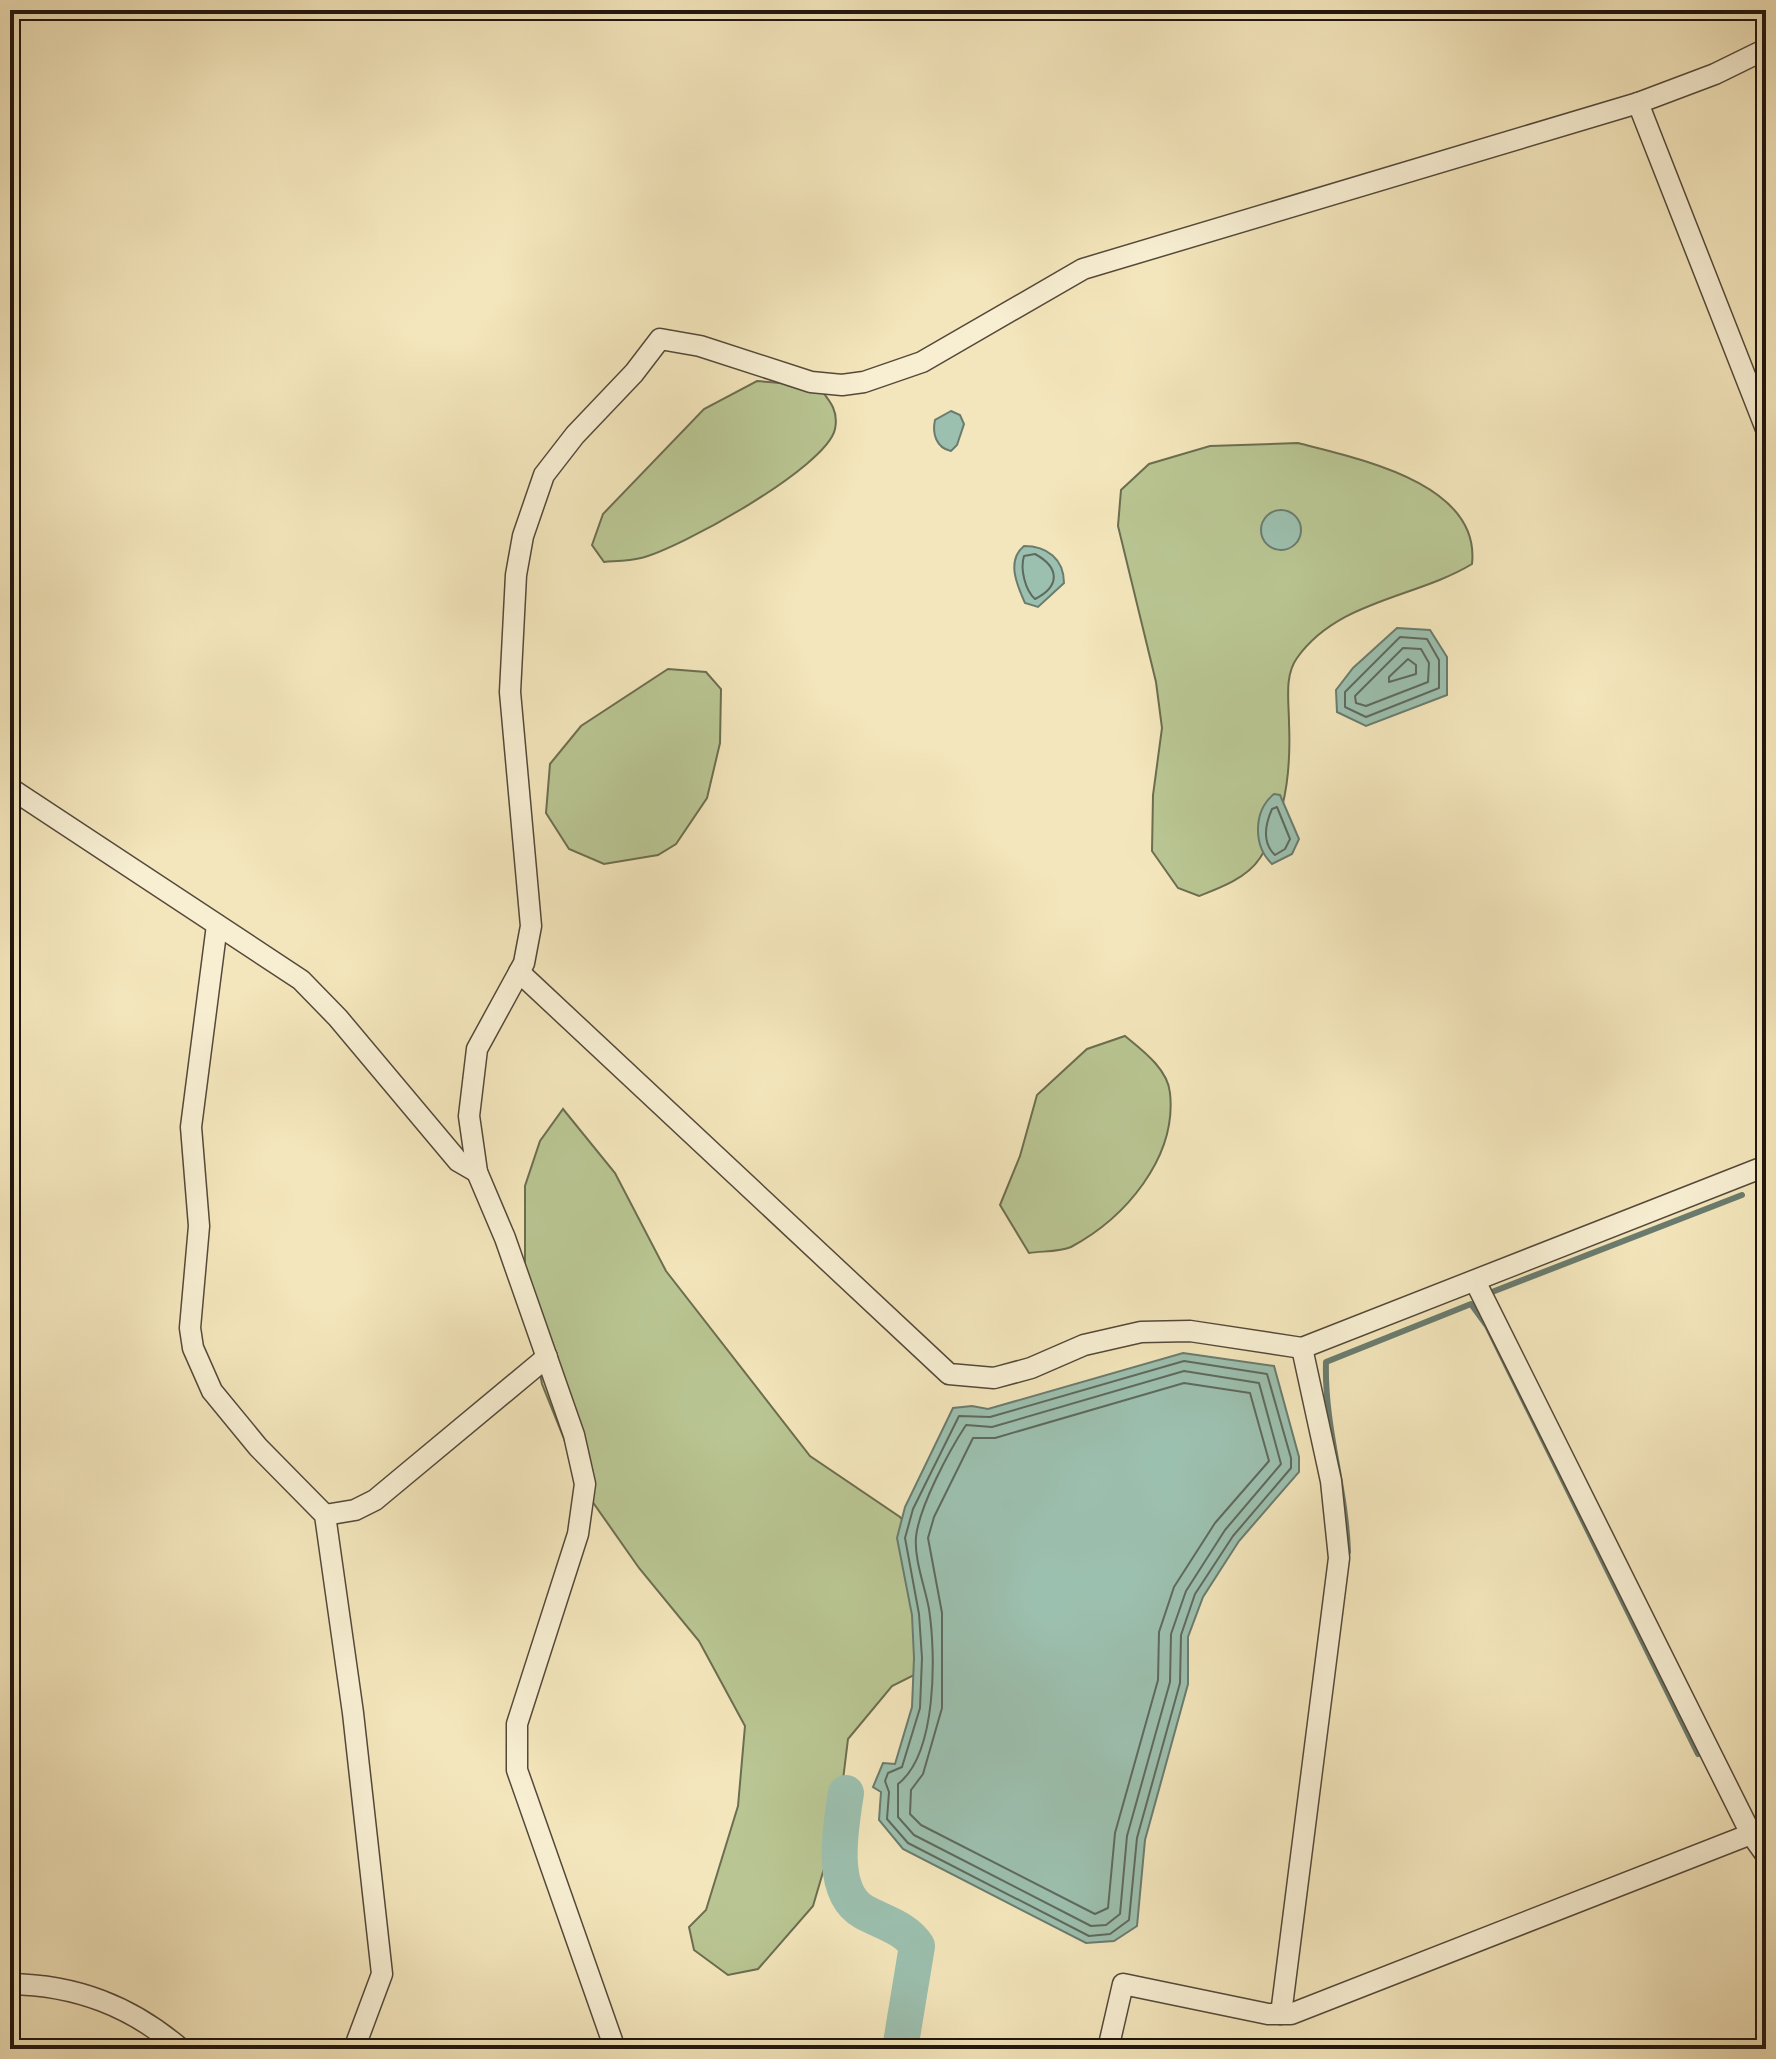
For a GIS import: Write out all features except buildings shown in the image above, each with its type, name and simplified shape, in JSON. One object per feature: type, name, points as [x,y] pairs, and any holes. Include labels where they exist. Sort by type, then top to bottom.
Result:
[{"type":"street","points":[[615,2049],[517,1770],[517,1724],[584,1506],[582,1463],[505,1238],[477,1172],[469,1116],[477,1049],[519,972],[530,945],[531,902],[510,692],[515,587],[523,536],[534,497],[556,458],[660,339],[700,346],[811,382],[842,385],[864,382],[922,362],[1083,269],[1638,103],[1715,74],[1766,49]]},
{"type":"street","points":[[1638,103],[1766,429]]},
{"type":"street","points":[[10,788],[268,956],[323,1001],[458,1161],[477,1172]]},
{"type":"street","points":[[217,925],[191,1127],[199,1226],[190,1302],[193,1348],[205,1378],[230,1415],[325,1515],[353,1713],[382,1974],[354,2049]]},
{"type":"street","points":[[519,972],[949,1374],[994,1378],[1031,1368],[1084,1345],[1141,1332],[1190,1331],[1302,1348],[1766,1166]]},
{"type":"street","points":[[1475,1281],[1751,1834],[1766,1855]]},
{"type":"street","points":[[1281,2014],[1339,1558],[1331,1481],[1302,1348]]},
{"type":"street","points":[[325,1515],[355,1510],[375,1500],[547,1357]]},
{"type":"street","points":[[1108,2049],[1123,1984],[1281,2014],[1305,2010],[1751,1834]]},
{"type":"street","points":[[10,1984],[64,1989],[115,2004],[145,2021],[181,2049]]},
{"type":"green space","points":[[757,381],[818,386],[836,416],[835,429],[826,445],[780,484],[717,523],[641,558],[604,562],[592,545],[603,514],[704,409]]},
{"type":"green space","points":[[1298,443],[1380,466],[1410,478],[1436,494],[1457,513],[1469,536],[1472,564],[1356,612],[1314,639],[1297,658],[1289,681],[1288,775],[1276,827],[1255,865],[1232,882],[1199,896],[1178,888],[1152,851],[1153,795],[1162,728],[1156,682],[1118,526],[1121,490],[1149,464],[1210,446]]},
{"type":"green space","points":[[668,669],[706,672],[721,689],[720,743],[707,798],[676,844],[658,855],[604,864],[569,849],[546,813],[550,764],[581,726]]},
{"type":"green space","points":[[1125,1036],[1153,1061],[1168,1084],[1170,1117],[1156,1163],[1128,1203],[1091,1235],[1067,1249],[1029,1253],[1000,1205],[1020,1156],[1037,1095],[1087,1049]]},
{"type":"green space","points":[[563,1109],[615,1173],[666,1271],[810,1456],[900,1517],[948,1573],[960,1652],[892,1686],[848,1739],[838,1821],[813,1906],[758,1969],[728,1975],[694,1950],[689,1927],[706,1910],[738,1806],[745,1726],[699,1641],[639,1568],[585,1491],[542,1384],[525,1295],[525,1186],[540,1141]]},
{"type":"water","points":[[951,411],[960,415],[964,424],[957,445],[951,451],[942,447],[934,430],[935,420]]},
{"type":"water","points":[[1281,510],[1295,516],[1301,530],[1295,544],[1281,550],[1267,544],[1261,530],[1267,516]]},
{"type":"water","points":[[1024,546],[1047,551],[1061,567],[1063,575],[1064,583],[1038,607],[1025,603],[1016,581],[1015,559]]},
{"type":"water","points":[[1397,628],[1430,630],[1447,657],[1447,695],[1366,726],[1337,712],[1336,690],[1353,668]]},
{"type":"water","points":[[1274,794],[1280,795],[1299,839],[1292,854],[1272,864],[1261,848],[1258,829],[1262,810]]},
{"type":"water","points":[[1183,1353],[1274,1366],[1299,1457],[1299,1472],[1239,1541],[1203,1597],[1188,1637],[1188,1684],[1145,1840],[1137,1926],[1114,1941],[1086,1943],[903,1849],[879,1820],[881,1792],[873,1787],[883,1763],[895,1764],[912,1707],[912,1615],[897,1538],[905,1507],[953,1408],[972,1406],[988,1409]]},
{"type":"waterway","points":[[1492,1292],[1742,1195]]},
{"type":"waterway","points":[[1348,1552],[1328,1410],[1326,1362],[1471,1304],[1487,1326],[1698,1754]]},
{"type":"waterway","points":[[846,1793],[840,1840],[845,1890],[864,1912],[900,1930],[917,1946],[900,2049]]}]
